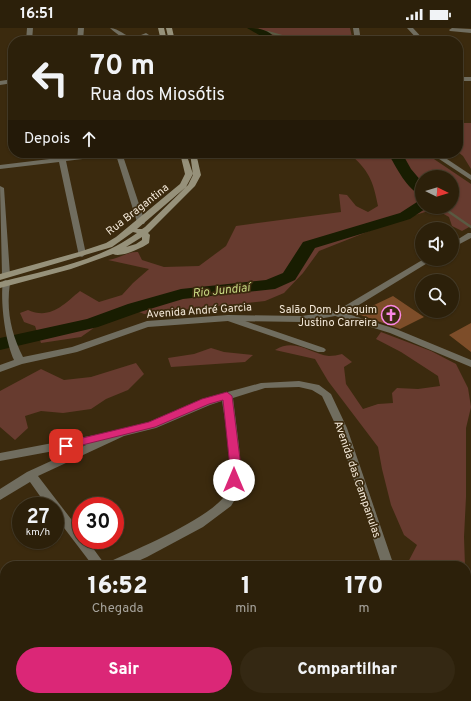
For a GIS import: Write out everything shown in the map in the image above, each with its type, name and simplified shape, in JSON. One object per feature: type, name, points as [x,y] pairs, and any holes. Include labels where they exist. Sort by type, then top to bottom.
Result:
[{"type":"main road","name":"Rua Bragantina","points":[[3,280],[108,245],[141,222],[157,214],[187,180],[188,169],[185,158]]},
{"type":"main road","points":[[3,280],[46,273],[98,258],[124,245],[142,232],[157,214],[185,193],[195,181],[197,169],[194,158]]},
{"type":"main road","points":[[130,231],[142,232]]},
{"type":"street","points":[[113,28],[125,36]]},
{"type":"street","points":[[410,28],[417,36]]},
{"type":"street","points":[[452,31],[471,31]]},
{"type":"street","points":[[0,167],[51,158]]},
{"type":"street","points":[[62,158],[82,254]]},
{"type":"street","points":[[120,158],[141,222]]},
{"type":"street","points":[[441,158],[471,178]]},
{"type":"street","points":[[0,188],[3,280],[1,301],[7,330],[14,350],[20,361]]},
{"type":"street","points":[[459,242],[471,235]]},
{"type":"street","points":[[335,314],[418,266]]},
{"type":"street","points":[[335,314],[393,331],[471,364]]},
{"type":"street","name":"Avenida André Garcia","points":[[0,369],[20,361],[74,350],[147,324],[228,318],[302,319],[335,314]]},
{"type":"street","points":[[228,318],[322,350]]},
{"type":"street","name":"Avenida das Campanulas","points":[[227,396],[265,385],[299,384],[315,387],[326,394],[342,428],[386,561]]},
{"type":"street","points":[[0,457],[78,443],[152,425],[206,402],[227,396],[235,467],[234,493],[227,503],[207,519],[124,561]]},
{"type":"street","points":[[0,495],[31,476],[121,433]]},
{"type":"street","points":[[31,476],[47,497]]},
{"type":"street","points":[[64,520],[96,561]]},
{"type":"shaded area","points":[[258,28],[350,28],[352,36],[272,36]]},
{"type":"shaded area","points":[[463,123],[471,123],[471,169],[463,156]]},
{"type":"shaded area","points":[[354,158],[432,158],[450,170],[415,170],[415,214],[418,214],[392,222],[319,251],[303,273],[284,293],[265,301],[144,314],[125,306],[81,337],[41,343],[35,326],[24,322],[20,313],[28,310],[36,313],[50,312],[63,305],[80,291],[99,302],[122,295],[149,269],[108,260],[127,254],[138,252],[142,260],[164,267],[199,266],[226,246],[236,226],[341,212],[339,194],[347,195],[356,206],[368,212],[378,206],[372,183],[366,171]]},
{"type":"shaded area","points":[[459,176],[471,184],[471,226],[462,231],[459,230],[459,222],[451,222],[449,217],[444,214],[459,214]]},
{"type":"shaded area","points":[[381,332],[431,351],[456,364],[468,388],[471,407],[466,428],[465,561],[409,561],[417,545],[404,535],[391,505],[378,447],[328,381],[315,359],[275,350],[282,346],[289,345],[303,347],[322,355],[329,356],[342,354],[352,362],[344,367],[346,384],[363,409],[378,404],[393,403],[392,393],[397,388],[418,389],[440,386],[438,376],[401,352],[376,339]]},
{"type":"shaded area","points":[[211,348],[224,352],[253,355],[245,362],[171,367],[168,358],[194,354]]},
{"type":"shaded area","points":[[136,363],[144,374],[128,390],[106,399],[91,409],[63,413],[41,411],[25,416],[28,428],[15,440],[0,427],[0,391],[41,369],[64,380],[91,377]]},
{"type":"building","name":"Salão Dom Joaquim Justino Carreira","points":[[393,296],[415,311],[415,318],[422,318],[400,329],[355,313],[365,306],[370,307]]},
{"type":"building","points":[[471,323],[471,352],[449,335]]},
{"type":"waterway","name":"Rio Jundiaí","points":[[252,28],[268,36]]},
{"type":"waterway","points":[[257,31],[282,36]]},
{"type":"waterway","name":"Rio Jundiaí","points":[[398,158],[405,171],[415,183]]},
{"type":"waterway","name":"Rio Jundiaí","points":[[0,344],[92,323],[134,308],[181,294],[269,285],[289,276],[309,245],[405,216],[415,210]]},
{"type":"waterway","points":[[452,214],[471,227]]},
{"type":"place","name":"Salão Dom Joaquim Justino Carreira","points":[[391,315]]},
{"type":"route","points":[[66,446],[152,425],[206,402],[227,396],[235,467],[234,480]]}]
